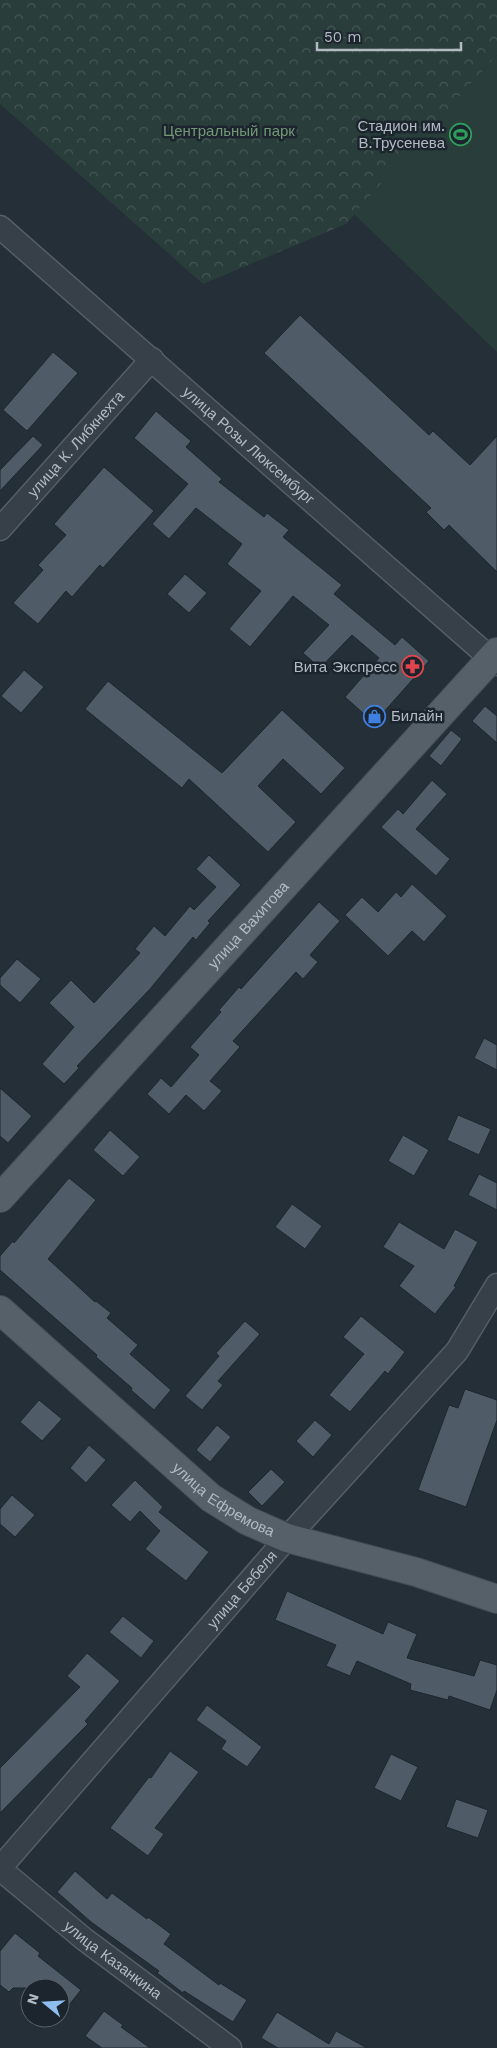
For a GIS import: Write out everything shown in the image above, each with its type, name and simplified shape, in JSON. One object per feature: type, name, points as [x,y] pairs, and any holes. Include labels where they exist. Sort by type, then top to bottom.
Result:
[{"type":"main road","name":"улица Вахитова","points":[[0,1198],[495,658]]},
{"type":"main road","name":"улица Ефремова","points":[[0,1310],[211,1498],[248,1521],[287,1538],[416,1572],[497,1599]]},
{"type":"street","name":"улица Розы Люксембург","points":[[0,227],[495,658]]},
{"type":"street","name":"улица К. Либкнехта","points":[[0,529],[152,359]]},
{"type":"street","name":"улица Бебеля","points":[[0,1868],[287,1538],[457,1351],[497,1285]]},
{"type":"street","name":"улица Казанкина","points":[[0,1868],[84,1939],[230,2048]]},
{"type":"green space","name":"Центральный парк","points":[[0,0],[497,0],[497,55],[346,224],[203,284],[0,104]]},
{"type":"green space","name":"Стадион им. В.Трусенева","points":[[497,55],[497,352],[354,214]]},
{"type":"building","points":[[300,315],[429,435],[433,431],[470,465],[497,436],[497,572],[449,525],[444,530],[426,512],[431,508],[264,353]]},
{"type":"building","points":[[53,352],[78,373],[27,431],[3,410]]},
{"type":"building","points":[[156,411],[191,441],[186,447],[222,479],[219,482],[264,517],[267,513],[289,530],[283,537],[342,585],[334,594],[395,645],[402,637],[429,661],[374,723],[345,697],[379,658],[352,635],[320,668],[303,653],[329,625],[293,596],[250,647],[229,629],[261,591],[227,564],[242,544],[196,508],[169,539],[152,524],[188,484],[134,438]]},
{"type":"building","points":[[33,436],[43,445],[0,491],[0,470]]},
{"type":"building","points":[[104,467],[154,511],[103,568],[100,565],[72,597],[66,591],[38,624],[13,603],[43,570],[38,565],[66,535],[54,524]]},
{"type":"building","points":[[185,574],[207,593],[189,613],[167,594]]},
{"type":"building","points":[[24,670],[44,687],[21,713],[1,696]]},
{"type":"building","points":[[108,681],[222,773],[282,710],[345,768],[321,794],[283,759],[258,786],[296,822],[268,852],[189,779],[182,788],[85,709]]},
{"type":"building","points":[[485,706],[497,716],[497,743],[472,721]]},
{"type":"building","points":[[451,730],[462,739],[441,766],[429,756]]},
{"type":"building","points":[[432,780],[447,794],[416,829],[450,859],[436,876],[381,827],[398,809],[403,814]]},
{"type":"building","points":[[209,855],[241,885],[208,921],[210,923],[196,940],[193,937],[150,989],[77,1066],[79,1068],[64,1084],[42,1064],[74,1027],[49,1003],[71,980],[94,1003],[140,953],[135,949],[154,926],[165,936],[190,906],[194,910],[216,887],[196,869]]},
{"type":"building","points":[[412,884],[447,916],[424,942],[412,931],[388,956],[345,915],[362,897],[378,912],[396,892],[401,897]]},
{"type":"building","points":[[319,902],[340,921],[310,955],[318,962],[303,979],[296,972],[233,1041],[240,1047],[210,1081],[222,1091],[204,1111],[186,1095],[169,1114],[147,1094],[161,1078],[171,1087],[199,1055],[190,1047],[221,1012],[219,1010],[239,987],[241,989]]},
{"type":"building","points":[[17,959],[41,979],[20,1003],[0,985],[0,978]]},
{"type":"building","points":[[484,1038],[497,1045],[497,1070],[474,1058]]},
{"type":"building","points":[[0,1088],[32,1116],[8,1143],[0,1136]]},
{"type":"building","points":[[458,1115],[491,1129],[479,1155],[447,1140]]},
{"type":"building","points":[[110,1130],[140,1157],[123,1176],[93,1150]]},
{"type":"building","points":[[403,1135],[429,1150],[414,1176],[388,1161]]},
{"type":"building","points":[[479,1174],[497,1183],[497,1210],[468,1195]]},
{"type":"building","points":[[69,1178],[96,1200],[48,1259],[95,1302],[111,1313],[107,1318],[138,1345],[130,1354],[171,1390],[154,1410],[96,1357],[97,1355],[0,1270],[0,1256],[13,1241],[14,1243]]},
{"type":"building","points":[[292,1204],[322,1226],[305,1249],[275,1227]]},
{"type":"building","points":[[399,1222],[444,1249],[455,1229],[478,1242],[454,1286],[456,1287],[435,1314],[399,1286],[414,1266],[383,1247]]},
{"type":"building","points":[[361,1316],[405,1352],[388,1374],[385,1371],[350,1412],[329,1395],[364,1354],[343,1337]]},
{"type":"building","points":[[245,1321],[260,1334],[218,1381],[223,1385],[202,1410],[185,1396],[219,1356],[216,1353]]},
{"type":"building","points":[[465,1389],[497,1400],[497,1420],[466,1507],[418,1490],[449,1405],[458,1408]]},
{"type":"building","points":[[39,1400],[62,1419],[42,1441],[20,1422]]},
{"type":"building","points":[[315,1420],[332,1435],[313,1457],[296,1441]]},
{"type":"building","points":[[217,1425],[231,1437],[210,1462],[196,1450]]},
{"type":"building","points":[[89,1445],[106,1460],[86,1483],[70,1468]]},
{"type":"building","points":[[271,1469],[285,1482],[262,1506],[248,1492]]},
{"type":"building","points":[[135,1480],[163,1507],[159,1512],[209,1552],[186,1581],[145,1549],[160,1531],[140,1511],[130,1522],[111,1505]]},
{"type":"building","points":[[12,1495],[35,1515],[15,1537],[0,1524],[0,1509]]},
{"type":"building","points":[[287,1591],[383,1634],[388,1622],[417,1634],[407,1658],[474,1676],[480,1660],[497,1665],[497,1690],[490,1710],[449,1696],[448,1700],[410,1690],[411,1684],[357,1661],[350,1676],[326,1666],[336,1645],[275,1620]]},
{"type":"building","points":[[123,1616],[154,1641],[141,1658],[109,1632]]},
{"type":"building","points":[[87,1653],[120,1681],[85,1721],[88,1724],[0,1813],[0,1768],[80,1687],[67,1676]]},
{"type":"building","points":[[207,1705],[262,1747],[247,1767],[221,1749],[226,1741],[196,1720]]},
{"type":"building","points":[[170,1751],[199,1772],[155,1828],[164,1834],[148,1856],[110,1828],[149,1777],[151,1778]]},
{"type":"building","points":[[391,1754],[418,1767],[401,1801],[374,1788]]},
{"type":"building","points":[[456,1799],[488,1810],[478,1838],[446,1827]]},
{"type":"building","points":[[75,1871],[107,1899],[112,1893],[171,1934],[164,1944],[219,1985],[220,1983],[247,2000],[233,2022],[184,1991],[183,1993],[157,1973],[159,1971],[91,1922],[57,1892]]},
{"type":"building","points":[[15,1933],[40,1953],[38,1956],[66,1978],[20,1978],[20,1988],[13,1988],[9,1992],[0,1985],[0,1951]]},
{"type":"building","points":[[70,1981],[81,1990],[70,2004]]},
{"type":"building","points":[[104,2011],[123,2025],[121,2027],[150,2048],[102,2048],[85,2036]]},
{"type":"building","points":[[277,2012],[329,2044],[336,2031],[367,2048],[278,2048],[261,2038]]},
{"type":"place","name":"Стадион им. В.Трусенева","points":[[461,135]]},
{"type":"place","name":"Вита Экспресс","points":[[413,667]]},
{"type":"place","name":"Билайн","points":[[375,716]]}]
